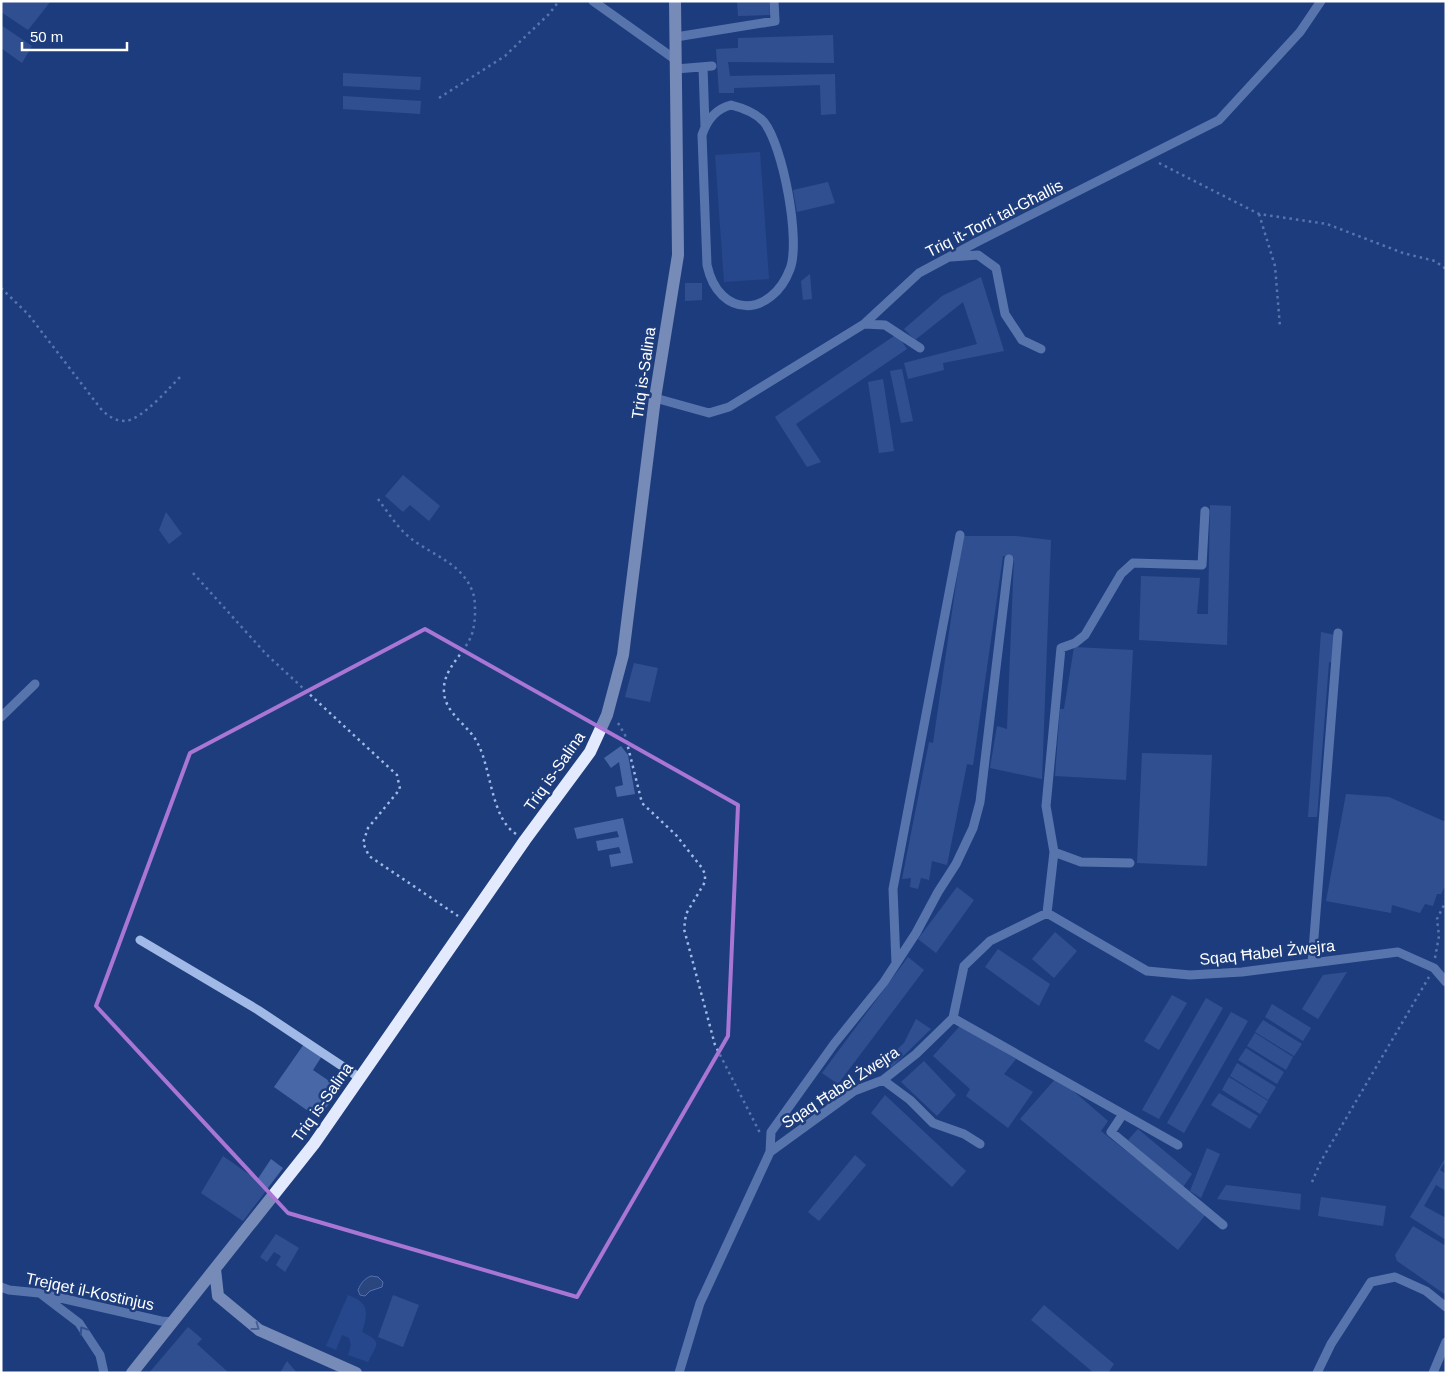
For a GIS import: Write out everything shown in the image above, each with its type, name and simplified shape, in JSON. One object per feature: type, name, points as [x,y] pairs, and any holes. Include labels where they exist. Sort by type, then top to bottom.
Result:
[{"type":"main road","name":"Triq is-Salina","points":[[132,1373],[314,1144],[525,840],[590,752],[607,715],[623,655],[655,398],[678,256],[675,1]]},
{"type":"main road","points":[[215,1269],[218,1296],[259,1330],[356,1373]]},
{"type":"main road","points":[[191,1300],[218,1296]]},
{"type":"street","points":[[593,1],[676,64],[708,67],[705,126],[701,142],[709,274],[717,290],[728,301],[741,307],[756,305],[764,301],[781,286],[790,269],[794,253],[793,228],[779,152],[765,124],[757,116],[740,107],[731,105],[723,107],[712,114],[705,126]]},
{"type":"street","points":[[676,37],[775,21],[774,1]]},
{"type":"street","name":"Triq it-Torri tal-Għallis","points":[[655,398],[709,413],[729,406],[864,324],[919,273],[1219,120],[1300,32],[1321,1]]},
{"type":"street","points":[[949,257],[978,255],[996,268],[1005,314],[1022,340],[1041,349]]},
{"type":"street","points":[[864,324],[885,325],[920,348]]},
{"type":"street","points":[[1178,1145],[953,1018],[964,966],[990,941],[1047,913],[1054,852],[1046,806],[1061,648],[1075,643],[1085,635],[1121,574],[1133,563],[1202,565],[1205,511]]},
{"type":"street","points":[[896,964],[893,889],[960,535]]},
{"type":"street","points":[[770,1152],[772,1132],[834,1044],[884,982],[896,964],[956,864],[973,828],[980,802],[1009,559]]},
{"type":"street","points":[[1312,963],[1338,633]]},
{"type":"street","points":[[1,717],[35,684]]},
{"type":"street","points":[[1054,852],[1081,862],[1130,863]]},
{"type":"street","name":"Sqaq Ħabel Żwejra","points":[[1047,913],[1147,971],[1190,975],[1242,972],[1398,952],[1434,968]]},
{"type":"street","points":[[140,940],[258,1010],[360,1078]]},
{"type":"street","points":[[1434,968],[1446,982]]},
{"type":"street","name":"Sqaq Ħabel Żwejra","points":[[679,1373],[700,1303],[770,1152],[854,1091],[883,1080],[916,1054],[953,1018]]},
{"type":"street","points":[[883,1080],[910,1100],[934,1123],[964,1134],[980,1144]]},
{"type":"street","points":[[1123,1114],[1111,1132],[1223,1225]]},
{"type":"street","points":[[1317,1373],[1331,1344],[1371,1282],[1395,1277],[1426,1291],[1446,1307]]},
{"type":"street","name":"Trejqet il-Kostinjus","points":[[1,1288],[39,1293],[161,1321],[173,1322]]},
{"type":"street","points":[[39,1293],[79,1323],[100,1355],[104,1373]]},
{"type":"street","points":[[1433,1373],[1446,1342]]},
{"type":"path","points":[[439,98],[506,56],[549,14],[559,1]]},
{"type":"path","points":[[1147,157],[1259,214],[1327,224],[1403,252],[1435,261],[1446,269]]},
{"type":"path","points":[[1259,214],[1275,266],[1280,327]]},
{"type":"path","points":[[1,288],[28,314],[101,409],[110,417],[125,421],[132,419],[182,375]]},
{"type":"path","points":[[378,499],[408,536],[453,565],[474,593],[475,614],[471,636],[451,668],[443,691],[447,706],[479,744],[496,806],[510,830],[525,840]]},
{"type":"path","points":[[193,572],[266,654],[397,775],[400,789],[368,828],[363,843],[369,856],[468,923]]},
{"type":"path","points":[[607,715],[617,722],[625,735],[642,803],[676,835],[705,874],[705,882],[686,914],[684,929],[714,1045],[770,1152]]},
{"type":"path","points":[[1312,1182],[1321,1161],[1434,968],[1439,936],[1437,918],[1446,901]]},
{"type":"highlighted area","points":[[425,629],[738,805],[728,1036],[577,1297],[288,1213],[96,1006],[190,753]]},
{"type":"shaded area","points":[[760,152],[769,279],[724,282],[715,155]]},
{"type":"shaded area","points":[[371,1276],[378,1277],[383,1282],[382,1287],[370,1291],[365,1296],[360,1295],[358,1290],[360,1285]]},
{"type":"shaded area","points":[[348,1295],[364,1305],[366,1314],[362,1332],[376,1341],[376,1347],[368,1362],[348,1355],[351,1345],[349,1338],[342,1335],[336,1350],[326,1346]]},
{"type":"building","points":[[1,1],[51,1],[28,30],[1,12]]},
{"type":"building","points":[[737,1],[769,1],[770,15],[738,16]]},
{"type":"building","points":[[1,25],[32,46],[22,63],[1,48]]},
{"type":"building","points":[[833,35],[834,63],[728,62],[730,76],[835,74],[836,114],[821,115],[820,85],[734,88],[734,93],[719,93],[716,49],[738,48],[738,38]]},
{"type":"building","points":[[343,73],[421,77],[420,90],[343,86]]},
{"type":"building","points":[[343,96],[421,101],[420,114],[343,109]]},
{"type":"building","points":[[828,182],[835,203],[797,212],[793,190]]},
{"type":"building","points":[[810,274],[812,299],[803,300],[801,281]]},
{"type":"building","points":[[981,277],[1004,351],[943,363],[944,370],[908,379],[904,363],[977,344],[963,302],[915,340],[904,329],[942,296]]},
{"type":"building","points":[[685,283],[702,283],[702,300],[685,301]]},
{"type":"building","points":[[897,334],[907,349],[796,424],[821,462],[807,467],[775,417]]},
{"type":"building","points":[[902,369],[913,421],[901,423],[890,371]]},
{"type":"building","points":[[883,379],[894,451],[879,453],[868,382]]},
{"type":"building","points":[[403,475],[440,506],[429,521],[410,505],[403,512],[385,496]]},
{"type":"building","points":[[1210,505],[1231,506],[1227,645],[1139,640],[1141,576],[1200,578],[1197,614],[1208,614]]},
{"type":"building","points":[[166,512],[182,534],[169,544],[159,530]]},
{"type":"building","points":[[963,536],[1015,536],[1051,540],[1042,779],[990,768],[997,726],[1007,729],[1014,557],[1003,556],[973,765],[967,764],[947,865],[932,861],[929,880],[921,878],[918,889],[910,887],[911,878],[902,879],[929,742],[933,743]]},
{"type":"building","points":[[1321,632],[1335,635],[1333,663],[1329,662],[1317,817],[1308,817]]},
{"type":"building","points":[[1074,647],[1133,650],[1126,780],[1055,776],[1060,709],[1064,709]]},
{"type":"building","points":[[634,663],[658,668],[650,702],[625,697]]},
{"type":"building","points":[[621,746],[628,755],[635,794],[617,797],[615,787],[623,785],[619,762],[611,768],[604,758]]},
{"type":"building","points":[[1142,753],[1212,755],[1207,866],[1137,863]]},
{"type":"building","points":[[1346,794],[1389,797],[1446,822],[1446,889],[1444,888],[1441,894],[1437,894],[1433,906],[1425,904],[1420,913],[1392,905],[1391,913],[1326,901]]},
{"type":"building","points":[[623,818],[633,863],[611,867],[609,855],[621,853],[619,847],[598,851],[596,841],[619,837],[617,831],[577,839],[574,828]]},
{"type":"building","points":[[957,887],[974,900],[936,953],[918,939]]},
{"type":"building","points":[[1055,932],[1077,951],[1054,978],[1032,959]]},
{"type":"building","points":[[998,949],[1050,984],[1039,1006],[985,967]]},
{"type":"building","points":[[908,957],[924,970],[838,1084],[822,1073]]},
{"type":"building","points":[[1347,972],[1318,1019],[1302,1009],[1323,975]]},
{"type":"building","points":[[1172,995],[1187,1003],[1159,1050],[1144,1041]]},
{"type":"building","points":[[1206,998],[1223,1008],[1159,1119],[1142,1110]]},
{"type":"building","points":[[1272,1004],[1311,1028],[1303,1041],[1265,1017]]},
{"type":"building","points":[[1231,1012],[1248,1021],[1184,1133],[1167,1123]]},
{"type":"building","points":[[916,1019],[931,1029],[891,1068],[884,1062],[904,1043]]},
{"type":"building","points":[[1263,1020],[1302,1044],[1294,1056],[1255,1032]]},
{"type":"building","points":[[960,1026],[1016,1059],[1004,1074],[1033,1092],[1008,1128],[966,1096],[970,1089],[933,1056]]},
{"type":"building","points":[[1255,1033],[1293,1057],[1286,1070],[1247,1046]]},
{"type":"building","points":[[304,1044],[322,1056],[313,1070],[341,1089],[318,1118],[274,1087]]},
{"type":"building","points":[[1246,1048],[1284,1072],[1277,1084],[1238,1060]]},
{"type":"building","points":[[924,1061],[956,1095],[937,1116],[901,1082]]},
{"type":"building","points":[[1237,1063],[1276,1087],[1268,1100],[1230,1076]]},
{"type":"building","points":[[1057,1077],[1108,1121],[1101,1131],[1206,1214],[1178,1250],[1020,1119]]},
{"type":"building","points":[[1229,1077],[1268,1101],[1260,1114],[1222,1090]]},
{"type":"building","points":[[1219,1093],[1258,1116],[1250,1129],[1211,1105]]},
{"type":"building","points":[[885,1095],[966,1171],[952,1187],[871,1113]]},
{"type":"building","points":[[1138,1129],[1192,1174],[1183,1187],[1128,1140]]},
{"type":"building","points":[[1207,1148],[1220,1154],[1201,1198],[1190,1191]]},
{"type":"building","points":[[855,1155],[866,1165],[819,1221],[808,1212]]},
{"type":"building","points":[[223,1156],[257,1180],[271,1159],[283,1168],[243,1221],[201,1193]]},
{"type":"building","points":[[1446,1157],[1440,1170],[1446,1174],[1446,1191],[1436,1185],[1424,1206],[1446,1218],[1446,1240],[1410,1217]]},
{"type":"building","points":[[1226,1185],[1301,1194],[1300,1210],[1217,1199]]},
{"type":"building","points":[[1321,1197],[1386,1206],[1383,1226],[1318,1216]]},
{"type":"building","points":[[1413,1226],[1446,1246],[1446,1295],[1397,1261],[1395,1255]]},
{"type":"building","points":[[276,1234],[299,1248],[285,1272],[276,1265],[281,1256],[274,1252],[267,1262],[260,1257]]},
{"type":"building","points":[[393,1295],[419,1305],[403,1347],[378,1337]]},
{"type":"building","points":[[1044,1305],[1114,1364],[1108,1373],[1094,1373],[1031,1320]]},
{"type":"building","points":[[188,1327],[202,1339],[197,1344],[229,1373],[149,1373]]},
{"type":"building","points":[[287,1361],[297,1373],[280,1373]]}]
